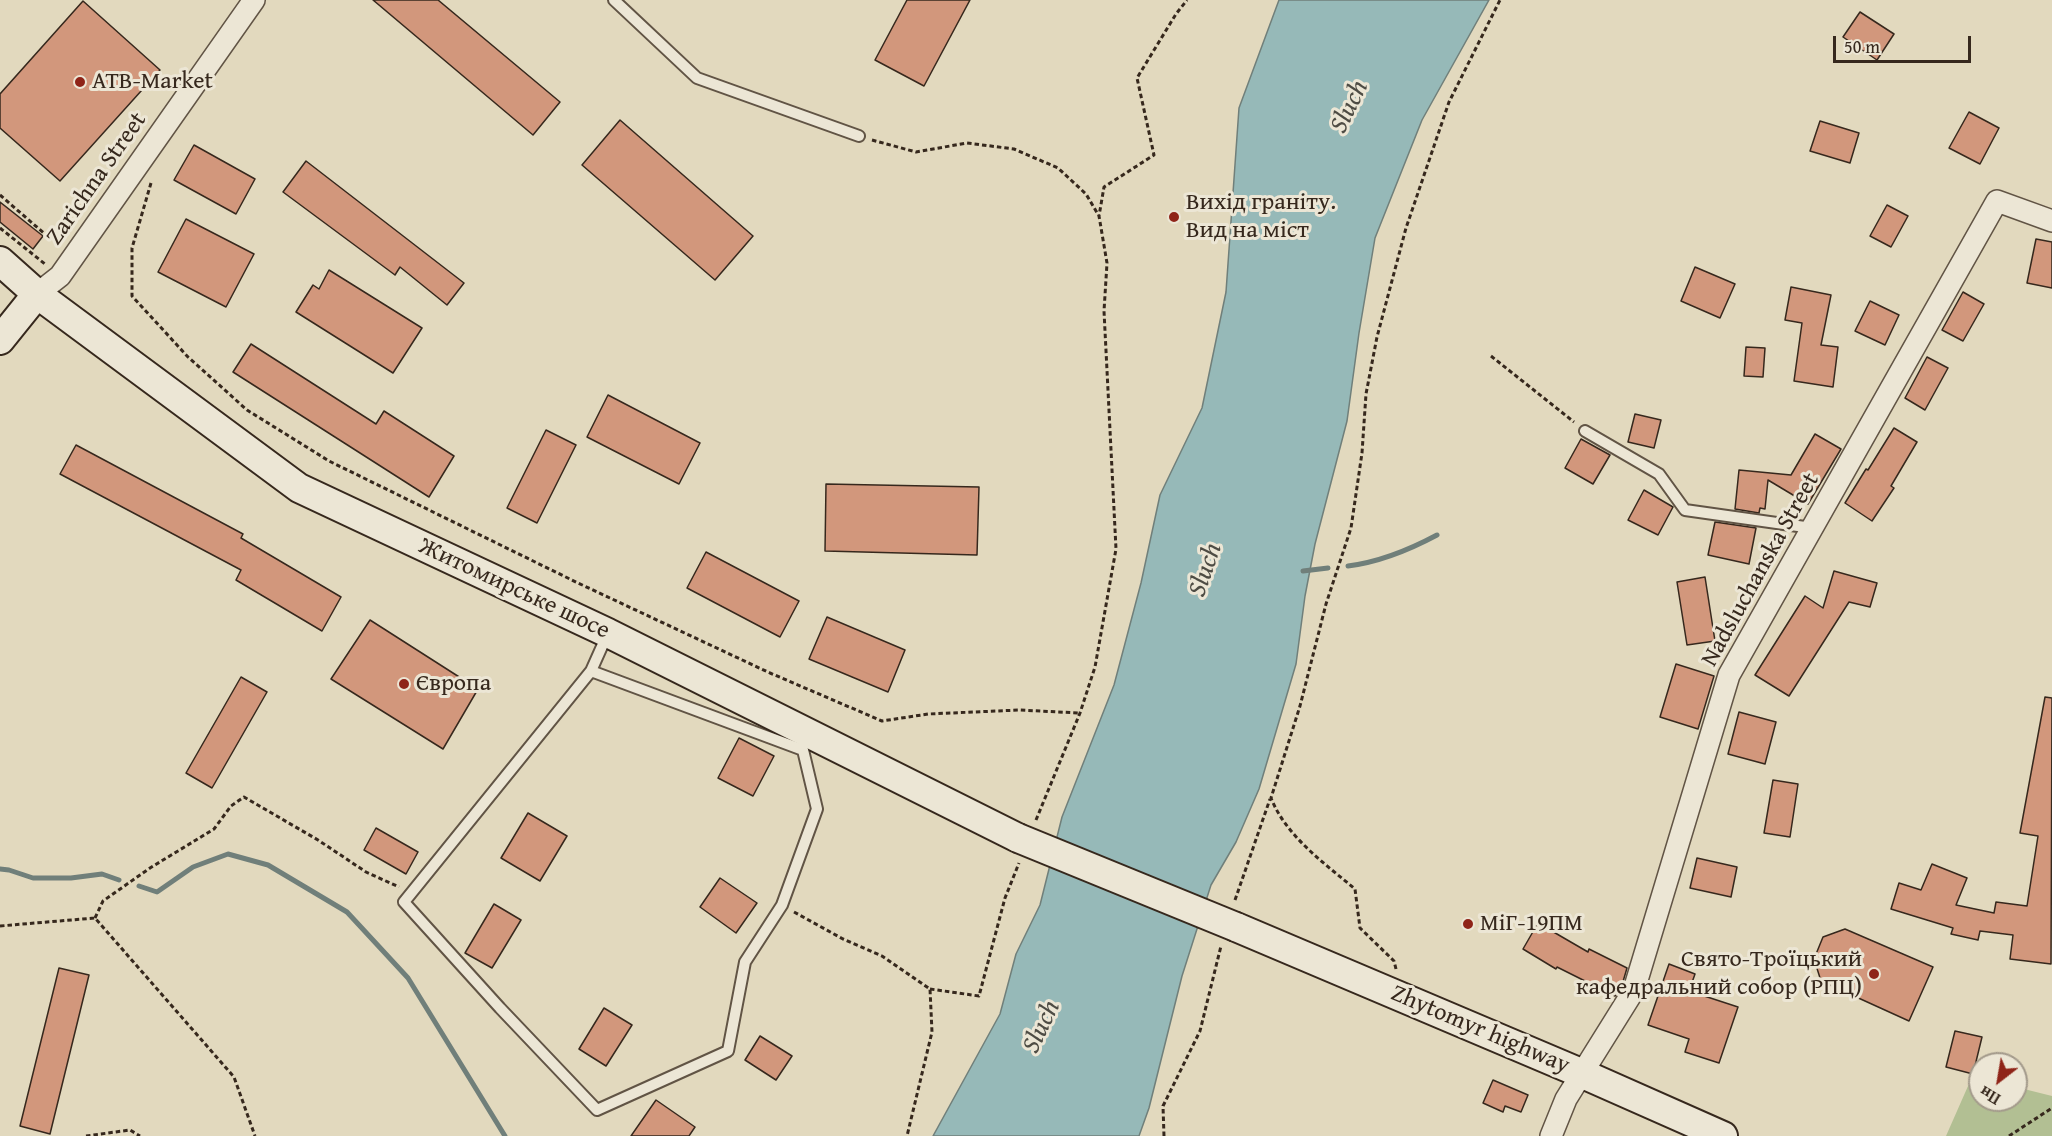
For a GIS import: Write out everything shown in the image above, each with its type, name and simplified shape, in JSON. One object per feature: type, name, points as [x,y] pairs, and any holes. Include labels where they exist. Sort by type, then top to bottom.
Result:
[{"type":"main road","name":"Житомирське шосе","points":[[0,261],[38,294],[299,488],[608,633],[1025,838],[1231,921]]},
{"type":"main road","points":[[0,340],[38,294]]},
{"type":"main road","name":"Zhytomyr highway","points":[[1231,921],[1723,1136]]},
{"type":"street","name":"Zarichna Street","points":[[38,294],[60,276],[254,0]]},
{"type":"street","name":"Nadsluchanska Street","points":[[1551,1136],[1566,1099],[1634,990],[1729,675],[1997,201],[2052,221]]},
{"type":"lane","points":[[614,0],[697,78],[859,136]]},
{"type":"lane","points":[[1586,431],[1659,474],[1685,510],[1812,528]]},
{"type":"lane","points":[[591,671],[803,750],[817,809],[782,905],[745,962],[728,1052],[597,1110],[404,902],[591,671],[608,633]]},
{"type":"path","points":[[782,905],[843,939],[882,956],[930,989],[979,996],[1005,898],[1025,838],[1080,712],[1095,667],[1116,549],[1104,311],[1107,263],[1099,216],[1104,187],[1154,154],[1137,78],[1186,0]]},
{"type":"path","points":[[1164,1136],[1163,1106],[1200,1031],[1231,921],[1300,706],[1326,604],[1351,528],[1362,453],[1368,383],[1377,337],[1406,228],[1449,102],[1500,0]]},
{"type":"path","points":[[859,136],[916,152],[967,143],[1014,149],[1058,168],[1086,194],[1099,216]]},
{"type":"path","points":[[154,174],[132,248],[132,296],[188,357],[247,410],[329,461],[589,588],[770,673],[882,721],[928,714],[1020,710],[1080,712]]},
{"type":"path","points":[[0,195],[46,235]]},
{"type":"path","points":[[0,202],[4,199]]},
{"type":"path","points":[[0,228],[60,276]]},
{"type":"path","points":[[1491,356],[1586,431]]},
{"type":"path","points":[[95,918],[103,901],[150,867],[214,829],[231,806],[244,796],[366,872],[411,893]]},
{"type":"path","points":[[1271,798],[1275,810],[1308,849],[1355,889],[1360,928],[1394,961],[1396,970]]},
{"type":"path","points":[[0,926],[95,918]]},
{"type":"path","points":[[95,918],[234,1077],[255,1136]]},
{"type":"path","points":[[907,1136],[932,1032],[930,989]]},
{"type":"path","points":[[2009,1136],[2052,1108]]},
{"type":"path","points":[[86,1136],[130,1130],[140,1136]]},
{"type":"green space","points":[[1968,1086],[1968,1112],[2028,1112],[2028,1090],[2052,1096],[2052,1136],[1946,1136]]},
{"type":"water","name":"Sluch","points":[[1279,0],[1489,0],[1422,120],[1375,238],[1347,421],[1315,544],[1296,664],[1259,789],[1236,842],[1211,885],[1182,976],[1149,1108],[1139,1136],[933,1136],[1000,1014],[1016,954],[1040,905],[1062,817],[1114,685],[1141,583],[1160,495],[1202,408],[1226,292],[1239,108]]},
{"type":"building","points":[[373,0],[438,0],[560,102],[533,135]]},
{"type":"building","points":[[907,0],[970,0],[924,86],[875,60]]},
{"type":"building","name":"ATB-Market","points":[[83,1],[160,70],[60,181],[0,128],[0,94]]},
{"type":"building","points":[[1860,12],[1894,34],[1877,60],[1843,37]]},
{"type":"building","points":[[1969,112],[1999,128],[1980,164],[1949,148]]},
{"type":"building","points":[[620,120],[753,236],[715,280],[582,165]]},
{"type":"building","points":[[1820,121],[1859,133],[1850,163],[1810,151]]},
{"type":"building","points":[[194,145],[255,179],[236,214],[174,180]]},
{"type":"building","points":[[306,161],[464,283],[447,305],[400,267],[395,275],[283,192]]},
{"type":"building","points":[[0,202],[43,236],[33,249],[0,222]]},
{"type":"building","points":[[1887,205],[1908,216],[1891,247],[1870,236]]},
{"type":"building","points":[[186,219],[254,254],[226,307],[158,272]]},
{"type":"building","points":[[2036,239],[2052,242],[2052,288],[2027,283]]},
{"type":"building","points":[[1695,267],[1735,284],[1720,318],[1681,301]]},
{"type":"building","points":[[329,270],[422,328],[393,373],[296,312],[313,285],[319,289]]},
{"type":"building","points":[[1791,287],[1831,295],[1821,345],[1838,347],[1833,387],[1794,381],[1802,323],[1785,320]]},
{"type":"building","points":[[1963,292],[1984,304],[1963,341],[1942,330]]},
{"type":"building","points":[[1870,301],[1899,315],[1885,345],[1855,331]]},
{"type":"building","points":[[251,344],[376,424],[384,411],[454,456],[429,497],[233,372]]},
{"type":"building","points":[[1746,347],[1765,348],[1763,377],[1744,376]]},
{"type":"building","points":[[1927,357],[1948,368],[1925,410],[1905,398]]},
{"type":"building","points":[[608,395],[700,443],[679,484],[587,437]]},
{"type":"building","points":[[1635,414],[1661,420],[1654,448],[1628,442]]},
{"type":"building","points":[[1894,428],[1917,442],[1891,486],[1894,488],[1872,521],[1845,503]]},
{"type":"building","points":[[546,430],[576,445],[537,523],[507,508]]},
{"type":"building","points":[[1815,434],[1841,449],[1808,504],[1768,480],[1765,509],[1760,508],[1759,513],[1735,509],[1739,470],[1791,475]]},
{"type":"building","points":[[1581,439],[1610,455],[1593,484],[1565,468]]},
{"type":"building","points":[[76,445],[243,534],[241,538],[341,597],[322,631],[236,580],[241,570],[60,474]]},
{"type":"building","points":[[826,484],[979,487],[977,555],[825,551]]},
{"type":"building","points":[[1644,490],[1673,507],[1658,535],[1628,520]]},
{"type":"building","points":[[1715,522],[1756,528],[1749,564],[1708,555]]},
{"type":"building","points":[[706,552],[799,601],[780,637],[687,588]]},
{"type":"building","points":[[1834,571],[1877,583],[1870,607],[1849,602],[1789,696],[1755,675],[1805,596],[1823,608]]},
{"type":"building","points":[[1705,577],[1715,641],[1687,645],[1677,582]]},
{"type":"building","points":[[827,617],[905,650],[888,692],[809,659]]},
{"type":"building","name":"Європа","points":[[370,620],[478,689],[443,749],[331,679]]},
{"type":"building","points":[[1676,664],[1714,676],[1698,729],[1660,717]]},
{"type":"building","points":[[241,677],[267,692],[212,788],[186,773]]},
{"type":"building","points":[[2045,697],[2052,698],[2051,964],[2010,959],[2013,935],[1980,931],[1978,940],[1951,934],[1953,928],[1891,909],[1899,883],[1921,890],[1932,864],[1967,878],[1956,905],[1994,913],[1996,902],[2027,906],[2038,836],[2020,833]]},
{"type":"building","points":[[1739,712],[1776,722],[1765,764],[1728,754]]},
{"type":"building","points":[[739,738],[774,756],[753,796],[718,778]]},
{"type":"building","points":[[1773,780],[1798,784],[1790,837],[1764,833]]},
{"type":"building","points":[[528,813],[567,836],[540,881],[501,858]]},
{"type":"building","points":[[376,828],[418,852],[406,874],[364,850]]},
{"type":"building","points":[[1697,858],[1737,867],[1731,897],[1690,888]]},
{"type":"building","points":[[720,878],[757,903],[736,933],[700,907]]},
{"type":"building","points":[[494,904],[521,920],[492,968],[465,953]]},
{"type":"building","points":[[1538,923],[1588,952],[1589,949],[1627,968],[1622,985],[1615,996],[1557,967],[1556,969],[1523,949]]},
{"type":"building","name":"Свято-Троїцький кафедральний собор (РПЦ)","points":[[1845,929],[1933,967],[1909,1021],[1821,981],[1814,959],[1823,937]]},
{"type":"building","points":[[1669,964],[1695,974],[1689,991],[1738,1007],[1719,1063],[1685,1052],[1689,1039],[1648,1025]]},
{"type":"building","points":[[59,968],[89,975],[50,1134],[20,1126]]},
{"type":"building","points":[[604,1008],[632,1025],[606,1066],[579,1049]]},
{"type":"building","points":[[1955,1031],[1982,1037],[1978,1052],[1968,1052],[1968,1073],[1946,1067]]},
{"type":"building","points":[[760,1036],[792,1056],[776,1080],[745,1060]]},
{"type":"building","points":[[1493,1080],[1528,1095],[1521,1112],[1505,1106],[1503,1112],[1483,1103]]},
{"type":"building","points":[[656,1100],[695,1127],[689,1136],[631,1136]]},
{"type":"waterway","points":[[1348,566],[1394,555],[1437,535]]},
{"type":"waterway","points":[[1303,571],[1328,568]]},
{"type":"waterway","points":[[139,886],[157,892],[193,867],[228,854],[268,865],[347,912],[408,978],[505,1136]]},
{"type":"waterway","points":[[0,869],[33,878],[71,878],[102,874],[119,880]]},
{"type":"place","name":"ATB-Market","points":[[80,82]]},
{"type":"place","name":"Вихід граніту. Вид на міст","points":[[1174,217]]},
{"type":"place","name":"Європа","points":[[404,684]]},
{"type":"place","name":"МіГ-19ПМ","points":[[1468,924]]},
{"type":"place","name":"Свято-Троїцький кафедральний собор (РПЦ)","points":[[1874,974]]}]
